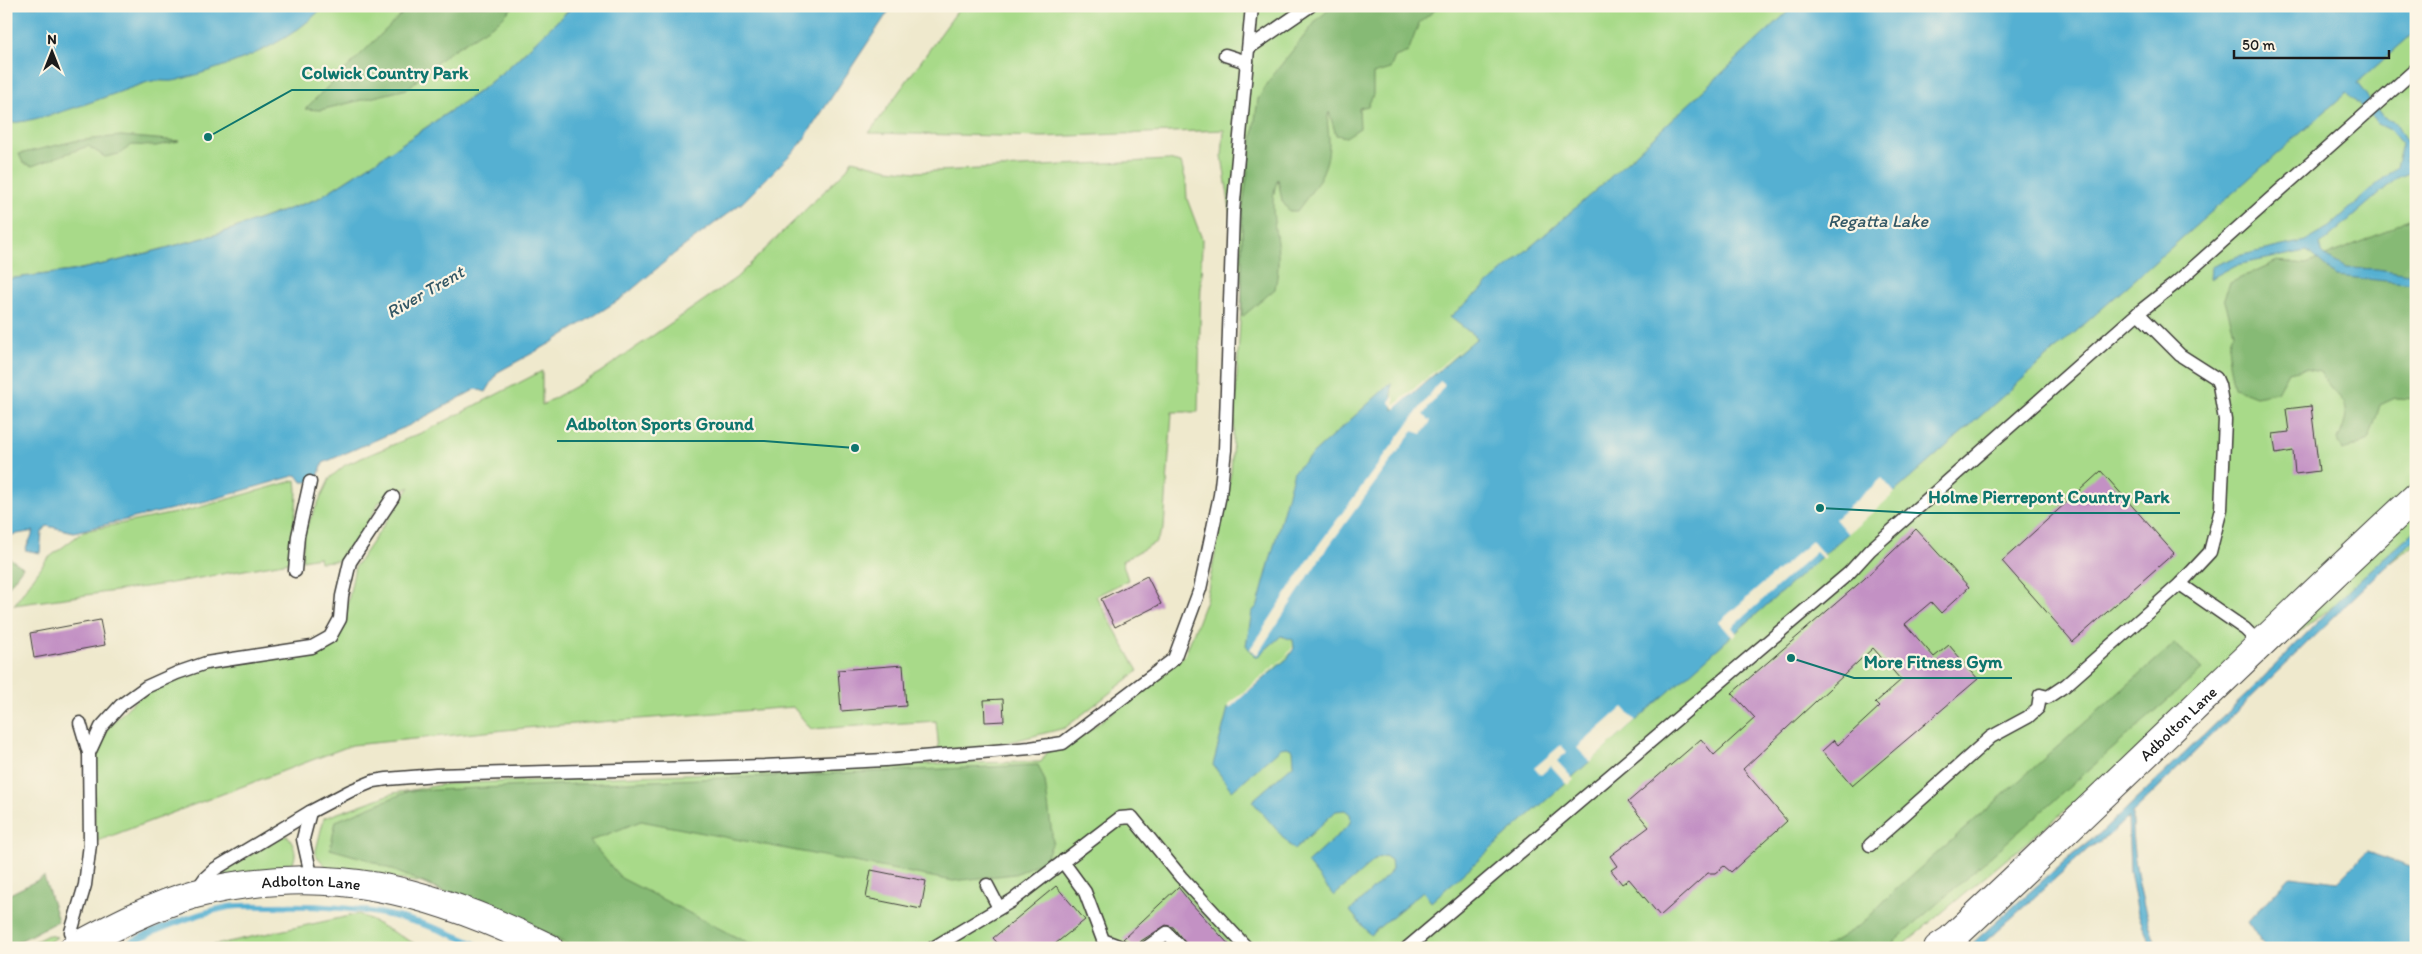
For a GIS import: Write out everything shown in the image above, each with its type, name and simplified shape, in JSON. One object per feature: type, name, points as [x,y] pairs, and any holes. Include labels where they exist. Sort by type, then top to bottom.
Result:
[{"type":"street","name":"Adbolton Lane","points":[[1938,948],[1950,940],[2079,820],[2259,643],[2416,496]]},
{"type":"street","name":"Adbolton Lane","points":[[76,947],[115,926],[194,894],[258,882],[312,879],[369,884],[426,896],[497,922],[549,948]]},
{"type":"lane","points":[[194,894],[214,868],[310,812],[374,781],[403,777],[764,766],[1030,748],[1064,742],[1174,659],[1200,589],[1220,495],[1224,450],[1233,212],[1250,47],[1252,6]]},
{"type":"lane","points":[[1250,47],[1310,6]]},
{"type":"lane","points":[[1225,55],[1248,62]]},
{"type":"lane","points":[[1407,948],[1849,573],[1870,550],[2138,313],[2176,283],[2416,69]]},
{"type":"lane","points":[[1870,845],[1991,737],[2028,717],[2038,708],[2040,695],[2048,697],[2055,694],[2180,584],[2210,552],[2221,509],[2225,420],[2219,385],[2216,378],[2180,355],[2138,313]]},
{"type":"lane","points":[[296,570],[298,536],[310,482]]},
{"type":"lane","points":[[89,752],[102,727],[121,705],[146,687],[176,673],[206,663],[312,647],[330,637],[340,619],[342,596],[350,562],[393,497]]},
{"type":"lane","points":[[2180,584],[2245,629],[2259,643]]},
{"type":"lane","points":[[76,947],[71,932],[85,886],[90,844],[89,752],[80,723]]},
{"type":"lane","points":[[310,812],[303,839],[312,879]]},
{"type":"lane","points":[[933,948],[1035,884],[1120,818],[1132,818],[1181,877],[1247,948]]},
{"type":"lane","points":[[1064,860],[1066,866],[1085,892],[1103,940],[1124,948]]},
{"type":"lane","points":[[987,885],[999,908]]},
{"type":"lane","points":[[1146,948],[1167,933],[1181,948]]},
{"type":"green space","points":[[6,6],[573,6],[511,65],[481,90],[317,199],[218,234],[117,261],[72,271],[6,279]]},
{"type":"green space","points":[[410,6],[514,6],[499,21],[448,53],[407,89],[320,110],[305,109]]},
{"type":"green space","points":[[961,6],[2416,6],[2416,543],[2067,809],[1899,948],[570,948],[422,883],[328,869],[315,854],[324,818],[394,793],[446,784],[950,763],[1041,762],[1050,748],[1077,740],[1185,655],[1206,600],[1231,472],[1242,290],[1222,156],[1224,130],[1043,137],[869,133]]},
{"type":"green space","points":[[1333,6],[1440,6],[1419,23],[1408,52],[1395,57],[1390,69],[1373,74],[1373,95],[1368,106],[1359,108],[1360,128],[1346,137],[1336,135],[1329,112],[1329,142],[1326,162],[1319,179],[1297,211],[1289,211],[1282,201],[1278,179],[1273,201],[1278,255],[1275,289],[1242,317],[1242,212],[1258,99],[1273,75],[1317,20]]},
{"type":"green space","points":[[121,136],[179,141],[156,146],[132,145],[119,154],[105,157],[88,146],[32,166],[23,163],[19,154],[75,141]]},
{"type":"green space","points":[[852,160],[888,169],[916,172],[1168,160],[1181,163],[1186,181],[1187,199],[1202,239],[1198,412],[1172,412],[1164,528],[1156,542],[1122,561],[1128,580],[1096,596],[1138,671],[1065,728],[994,746],[939,750],[936,721],[811,729],[793,707],[536,727],[352,745],[95,842],[93,762],[108,727],[137,699],[167,681],[208,667],[312,650],[345,617],[355,567],[410,487],[380,501],[347,560],[320,562],[319,557],[302,560],[304,532],[330,478],[345,465],[428,430],[542,371],[542,405],[599,373],[736,278],[846,170]]},
{"type":"green space","points":[[2416,215],[2416,399],[2395,398],[2380,405],[2369,440],[2343,451],[2338,440],[2346,415],[2346,408],[2320,372],[2305,369],[2288,372],[2277,392],[2255,396],[2234,388],[2229,346],[2234,332],[2224,298],[2230,283],[2277,261],[2306,264],[2382,233]]},
{"type":"green space","points":[[296,480],[297,499],[289,562],[166,584],[14,605],[47,559],[84,531],[190,510]]},
{"type":"green space","points":[[6,556],[23,567],[6,590]]},
{"type":"green space","points":[[2174,644],[2203,669],[1887,948],[1823,948],[1862,924],[1893,892]]},
{"type":"green space","points":[[1038,765],[1045,781],[1053,842],[1045,860],[1015,874],[953,881],[641,821],[590,841],[621,878],[738,938],[762,948],[574,948],[550,935],[366,859],[330,849],[336,821],[409,791]]},
{"type":"green space","points":[[283,836],[288,836],[295,849],[295,858],[287,871],[221,878],[219,874],[223,871]]},
{"type":"green space","points":[[44,877],[58,921],[6,948],[6,896]]},
{"type":"green space","points":[[359,914],[423,948],[200,948]]},
{"type":"green space","points":[[48,935],[57,937],[40,948],[22,948]]},
{"type":"water","points":[[6,6],[324,6],[293,32],[257,53],[237,61],[178,80],[148,82],[78,107],[43,117],[6,124]]},
{"type":"water","name":"River Trent","points":[[573,6],[892,6],[800,145],[743,202],[674,254],[622,298],[551,343],[498,372],[486,392],[476,389],[410,425],[323,463],[316,482],[302,482],[297,475],[211,500],[74,532],[47,526],[42,532],[40,553],[25,550],[34,531],[6,536],[6,279],[72,271],[117,261],[218,234],[317,199],[481,90],[511,65]]},
{"type":"water","name":"Regatta Lake","points":[[1794,6],[2416,6],[2416,31],[2357,83],[2383,117],[2396,123],[2410,148],[2405,161],[2416,162],[2416,170],[2397,178],[2320,245],[2323,255],[2346,268],[2377,269],[2416,275],[2416,284],[2336,276],[2307,251],[2236,265],[2210,279],[2211,267],[2238,256],[2305,241],[2329,227],[2396,167],[2402,144],[2390,130],[2378,124],[2347,92],[1431,902],[1423,891],[1370,935],[1350,911],[1389,874],[1392,868],[1391,860],[1385,856],[1377,858],[1334,896],[1307,863],[1348,826],[1351,820],[1350,814],[1345,810],[1336,811],[1294,850],[1252,801],[1294,764],[1293,750],[1287,747],[1281,748],[1232,791],[1213,765],[1228,708],[1288,658],[1294,648],[1293,640],[1281,636],[1256,658],[1246,645],[1252,612],[1258,605],[1294,471],[1391,383],[1393,410],[1477,338],[1450,317],[1605,182]]},
{"type":"water","points":[[2416,529],[2416,537],[2132,813],[2133,847],[2138,882],[2157,948],[2152,948],[2138,914],[2130,872],[2128,817],[2108,836],[2088,849],[1978,948],[1967,948],[2068,858],[2103,831],[2246,695],[2358,581]]},
{"type":"water","points":[[2367,852],[2416,869],[2416,948],[2265,948],[2248,922],[2291,876],[2337,882]]},
{"type":"pier","points":[[1471,340],[1395,409],[1389,401],[1394,396],[1395,405]]},
{"type":"pier","points":[[1440,381],[1445,385],[1423,415],[1431,421],[1422,434],[1413,431],[1323,554],[1257,655],[1250,649],[1317,547]]},
{"type":"pier","points":[[1882,478],[1895,493],[1848,534],[1835,519]]},
{"type":"pier","points":[[1812,541],[1826,557],[1823,559],[1816,552],[1732,627],[1737,634],[1733,638],[1719,622]]},
{"type":"pier","points":[[1291,642],[1293,649],[1290,653],[1229,709],[1229,704],[1286,656],[1292,648]]},
{"type":"pier","points":[[1623,707],[1636,721],[1590,762],[1577,748]]},
{"type":"pier","points":[[1561,745],[1567,752],[1557,761],[1574,780],[1568,785],[1551,766],[1541,775],[1534,768]]},
{"type":"building","points":[[2311,406],[2319,471],[2295,474],[2293,451],[2276,454],[2273,434],[2289,432],[2286,409]]},
{"type":"building","points":[[2101,471],[2174,553],[2073,642],[2002,561]]},
{"type":"building","points":[[1916,529],[1969,587],[1941,613],[1931,602],[1905,624],[1934,657],[1949,645],[1978,679],[1852,786],[1822,751],[1834,740],[1838,745],[1879,707],[1875,703],[1901,680],[1873,648],[1743,769],[1787,821],[1731,872],[1724,866],[1715,873],[1708,873],[1660,916],[1629,879],[1622,884],[1611,870],[1617,866],[1610,856],[1649,827],[1628,802],[1701,739],[1714,755],[1755,718],[1732,693],[1864,579]]},
{"type":"building","points":[[1147,576],[1161,604],[1115,627],[1101,599]]},
{"type":"building","points":[[100,620],[105,645],[34,658],[30,633]]},
{"type":"building","points":[[903,665],[906,706],[841,711],[838,670]]},
{"type":"building","points":[[1003,699],[1004,721],[985,722],[984,700]]},
{"type":"building","points":[[871,870],[926,881],[921,909],[866,898]]},
{"type":"building","points":[[1056,886],[1085,920],[1050,948],[1002,948],[993,938]]},
{"type":"building","points":[[1178,887],[1232,948],[1189,948],[1173,927],[1166,925],[1141,941],[1138,948],[1132,948],[1130,943],[1123,939]]},
{"type":"waterway","points":[[118,948],[200,914],[239,906],[302,906],[356,909],[406,919],[457,936],[483,948]]},
{"type":"place","name":"Colwick Country Park","points":[[208,137]]},
{"type":"place","name":"Adbolton Sports Ground","points":[[855,448]]},
{"type":"place","name":"Holme Pierrepont Country Park","points":[[1820,508]]},
{"type":"place","name":"More Fitness Gym","points":[[1791,658]]}]
